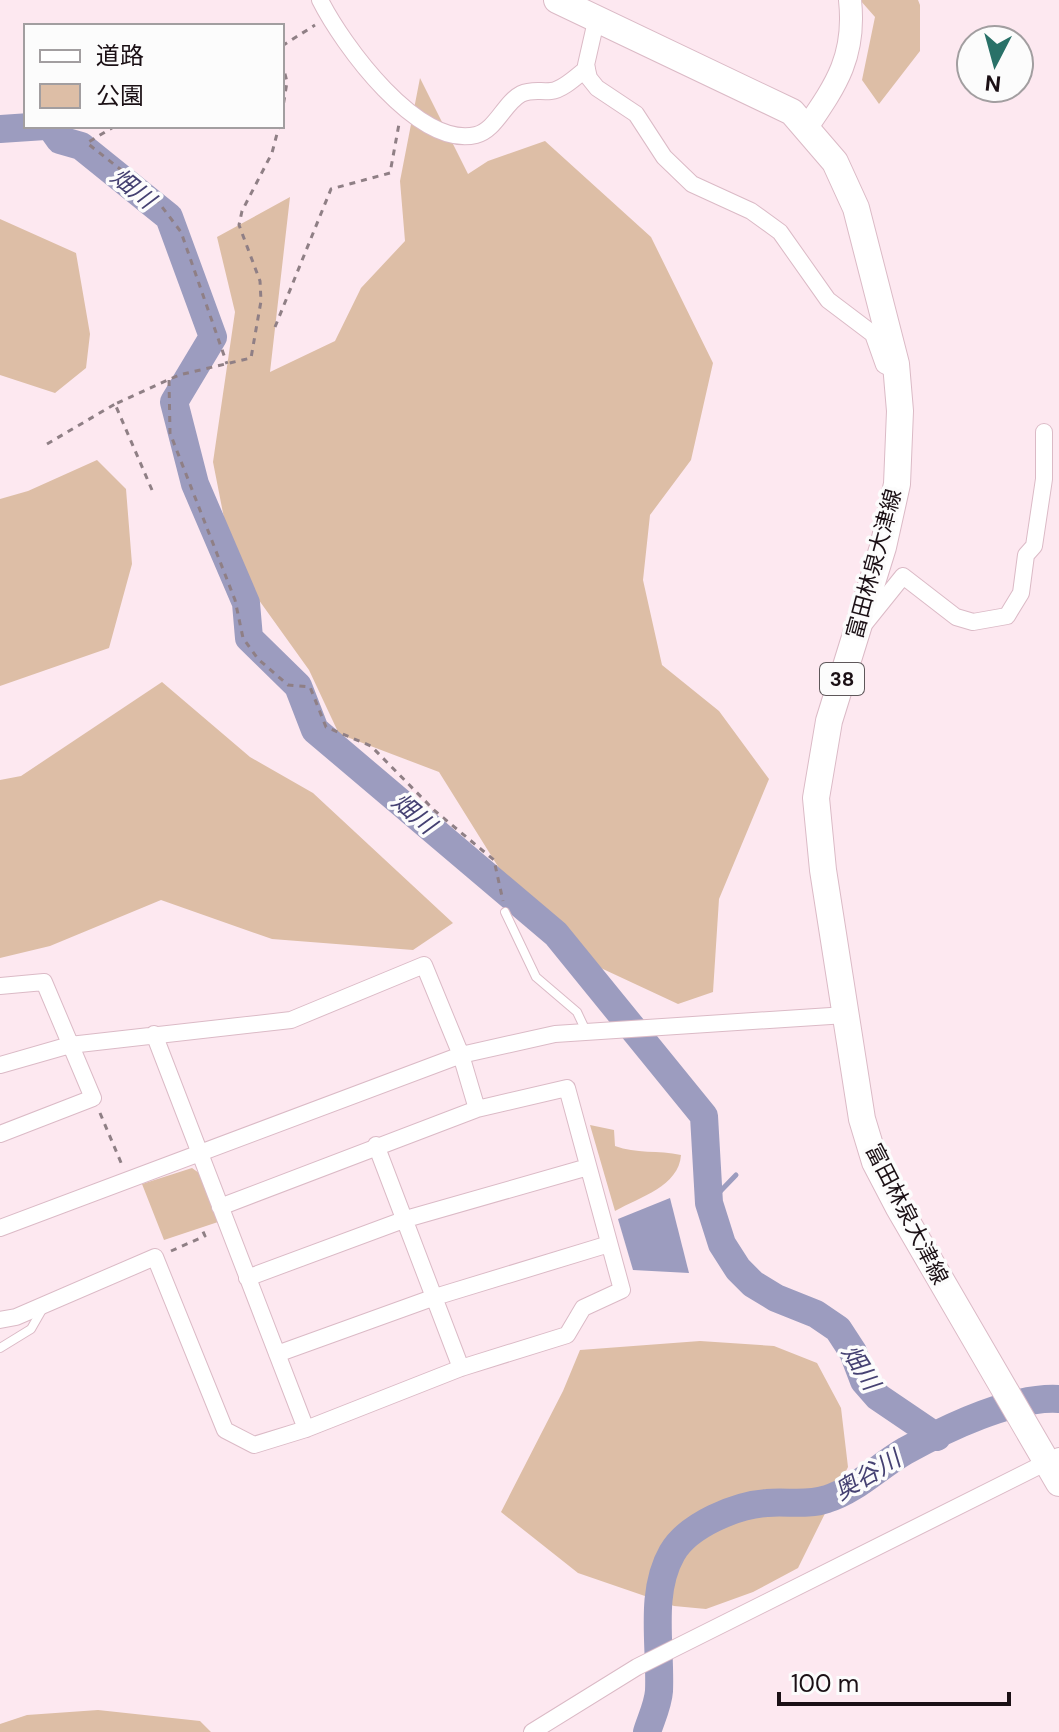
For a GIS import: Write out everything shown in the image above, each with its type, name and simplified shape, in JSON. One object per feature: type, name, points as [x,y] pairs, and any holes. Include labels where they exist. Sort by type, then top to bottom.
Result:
[{"type":"main road","name":"富田林泉大津線","points":[[557,0],[594,12],[792,112],[835,162],[856,208],[897,372],[900,411],[897,484],[883,547],[829,721],[816,798],[823,870],[862,1119],[875,1162],[1055,1467]]},
{"type":"street","points":[[320,0],[328,17],[358,59],[402,108],[436,128],[461,135],[485,131],[518,95],[534,90],[555,91],[587,68]]},
{"type":"street","points":[[807,127],[837,85],[847,60],[852,22],[850,0]]},
{"type":"street","points":[[594,12],[587,68],[589,78],[597,88],[636,114],[679,173],[692,184],[769,222],[780,232],[828,300],[873,334],[884,365],[897,372]]},
{"type":"street","points":[[857,631],[903,576],[911,579],[940,608],[956,617],[973,622],[1007,616],[1021,593],[1026,555],[1034,546],[1044,479],[1044,432]]},
{"type":"street","points":[[0,1065],[70,1045],[291,1020],[424,965],[461,1055],[477,1109]]},
{"type":"street","points":[[0,986],[44,982],[93,1098],[0,1134]]},
{"type":"street","points":[[0,1228],[461,1055],[555,1034],[846,1015]]},
{"type":"street","points":[[154,1034],[306,1429]]},
{"type":"street","points":[[0,1320],[155,1257],[225,1430],[254,1445],[306,1429],[461,1368],[567,1335],[583,1308],[622,1290],[567,1088],[477,1109],[220,1207]]},
{"type":"street","points":[[376,1145],[461,1368]]},
{"type":"street","points":[[247,1278],[406,1219],[588,1167]]},
{"type":"street","points":[[277,1354],[435,1297],[609,1244]]},
{"type":"street","points":[[532,1732],[637,1667],[1055,1467]]},
{"type":"lane","points":[[505,912],[536,977],[577,1012],[586,1031]]},
{"type":"lane","points":[[0,1348],[31,1329],[45,1304]]},
{"type":"path","points":[[284,45],[328,17]]},
{"type":"path","points":[[284,70],[287,82],[284,101]]},
{"type":"path","points":[[275,327],[331,189],[390,173],[402,108]]},
{"type":"path","points":[[112,128],[87,143],[153,195],[181,232],[227,364]]},
{"type":"path","points":[[47,444],[115,404],[169,380],[251,358],[261,301],[260,281],[239,225],[242,211],[272,153],[278,128]]},
{"type":"path","points":[[169,380],[170,433],[235,600],[243,638],[258,659],[288,685],[310,687],[326,727],[371,746],[435,811],[494,860],[505,912]]},
{"type":"path","points":[[115,404],[152,490]]},
{"type":"path","points":[[93,1098],[125,1172]]},
{"type":"path","points":[[167,1252],[205,1236],[201,1227]]},
{"type":"green space","points":[[860,0],[918,0],[920,5],[920,51],[879,104],[862,80],[875,17]]},
{"type":"green space","points":[[420,78],[468,174],[488,161],[545,141],[651,237],[713,363],[691,460],[650,515],[643,580],[662,665],[719,711],[769,779],[719,899],[713,992],[678,1004],[545,942],[439,772],[339,734],[309,670],[233,564],[213,462],[235,312],[217,237],[290,197],[270,372],[335,341],[361,288],[405,241],[400,181]]},
{"type":"green space","points":[[0,219],[76,253],[90,334],[86,368],[55,393],[0,375]]},
{"type":"green space","points":[[97,460],[126,489],[132,564],[109,648],[0,686],[0,499],[28,491]]},
{"type":"green space","points":[[162,682],[250,757],[313,793],[453,923],[413,950],[272,939],[161,900],[50,946],[0,958],[0,780],[21,776]]},
{"type":"green space","points":[[590,1125],[614,1130],[615,1146],[681,1155],[679,1166],[666,1183],[615,1211]]},
{"type":"green space","points":[[192,1168],[199,1173],[218,1222],[164,1240],[142,1184]]},
{"type":"green space","points":[[700,1341],[774,1346],[817,1363],[841,1408],[848,1467],[798,1568],[753,1592],[706,1609],[674,1606],[578,1573],[501,1512],[563,1391],[580,1350]]},
{"type":"green space","points":[[98,1710],[200,1721],[211,1732],[0,1732],[0,1724],[27,1715]]},
{"type":"water","points":[[670,1198],[689,1273],[633,1270],[618,1219]]},
{"type":"waterway","name":"畑川","points":[[0,129],[24,127]]},
{"type":"waterway","name":"畑川","points":[[51,128],[60,140],[81,146],[169,217],[213,337],[174,402],[195,484],[246,603],[249,638],[298,686],[315,730],[556,934],[704,1116],[709,1203],[722,1244],[738,1269],[753,1284],[776,1298],[816,1314],[838,1329],[853,1352],[864,1381],[878,1397],[937,1437]]},
{"type":"waterway","points":[[709,1203],[736,1175]]},
{"type":"waterway","name":"奥谷川","points":[[647,1732],[659,1691],[658,1603],[661,1585],[672,1553],[689,1534],[714,1518],[741,1508],[767,1503],[820,1501],[838,1495],[905,1451],[959,1424],[1001,1408],[1041,1399],[1059,1399]]}]
